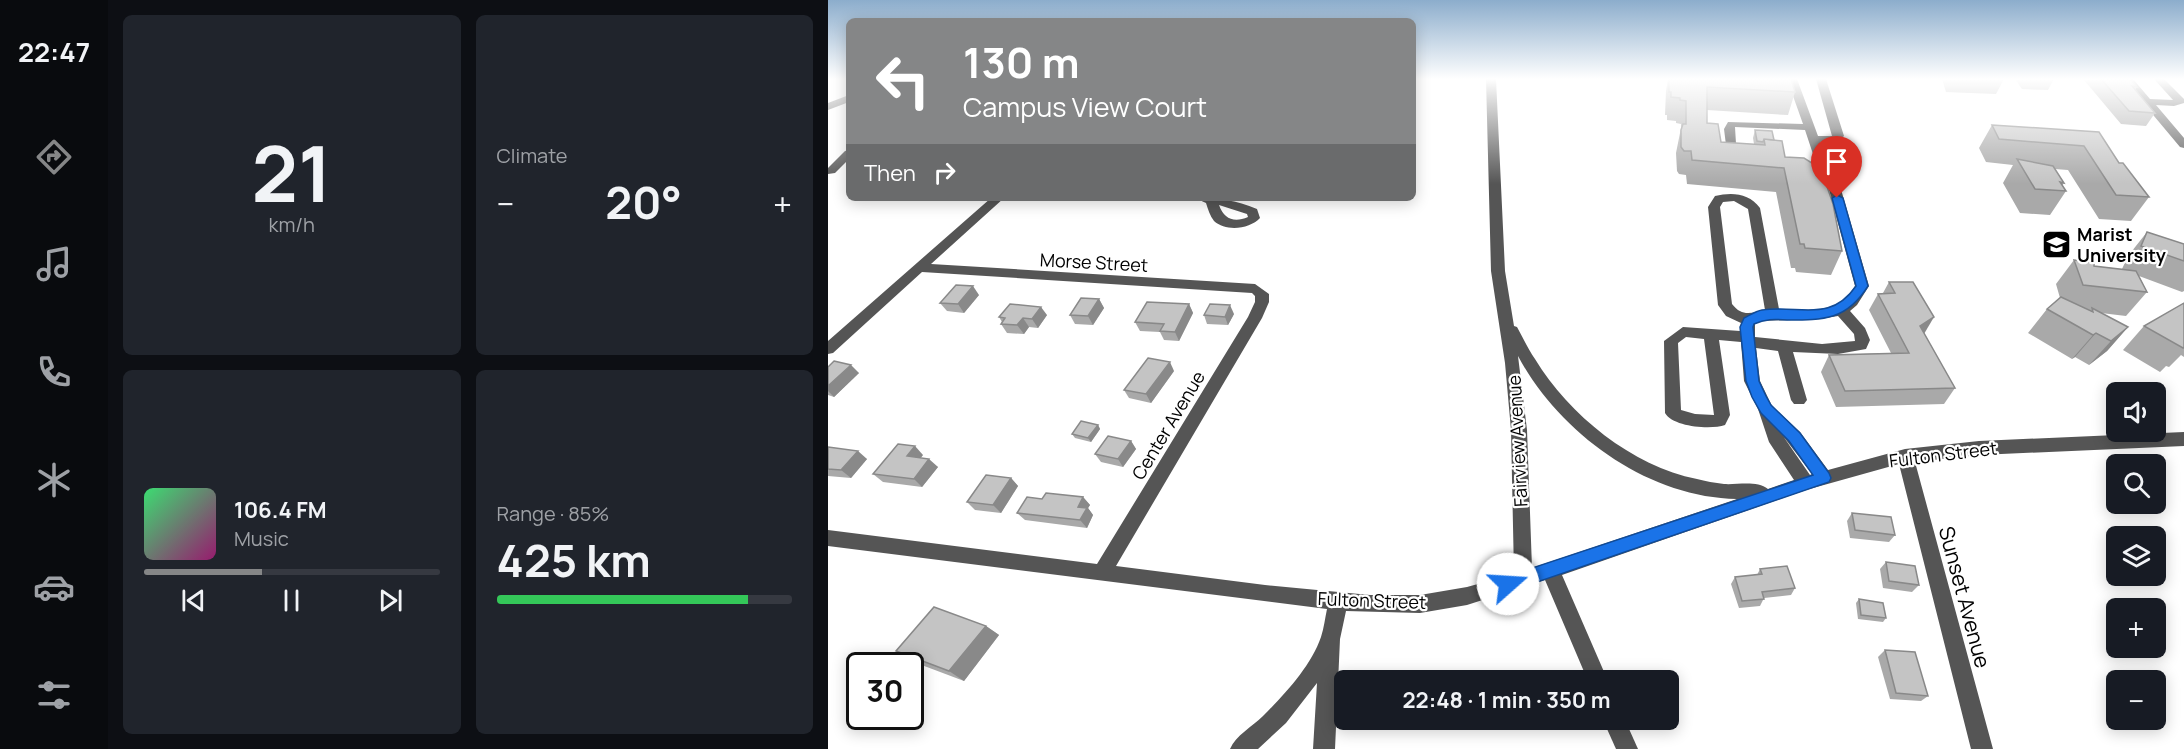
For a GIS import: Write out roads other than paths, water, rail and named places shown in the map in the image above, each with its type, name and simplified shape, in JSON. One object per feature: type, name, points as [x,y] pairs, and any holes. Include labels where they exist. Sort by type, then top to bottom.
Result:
[{"type":"street","name":"Fairview Avenue","points":[[1492,114],[1494,200],[1502,303],[1512,363],[1519,430],[1523,580]]},
{"type":"street","points":[[1773,315],[1754,208],[1745,200],[1719,199],[1714,207],[1725,305],[1731,313],[1749,321],[1762,315],[1814,316],[1840,309],[1853,300],[1862,286],[1832,179],[1821,162],[1815,139],[1804,114]]},
{"type":"street","points":[[1815,139],[1835,139],[1839,135],[1832,114]]},
{"type":"street","points":[[2160,114],[2179,133],[2184,145]]},
{"type":"street","points":[[1757,156],[1741,154],[1732,149],[1730,126],[1742,123],[1808,127]]},
{"type":"street","points":[[830,171],[846,156]]},
{"type":"street","points":[[1807,159],[1821,162]]},
{"type":"street","points":[[830,171],[846,172]]},
{"type":"street","points":[[828,349],[995,201]]},
{"type":"street","name":"Morse Street","points":[[920,268],[1255,289],[1262,296]]},
{"type":"street","name":"Center Avenue","points":[[1102,573],[1255,318],[1262,303],[1262,296]]},
{"type":"street","name":"Fairview Avenue","points":[[1502,303],[1522,351],[1544,385],[1573,418],[1609,447],[1675,480],[1712,491],[1751,493],[1800,485]]},
{"type":"street","points":[[1710,335],[1714,347],[1722,415],[1719,421],[1702,422],[1683,418],[1673,412],[1671,341],[1683,332],[1748,339],[1784,345],[1834,349],[1855,348],[1861,345],[1863,340],[1860,332],[1840,309]]},
{"type":"street","points":[[1749,321],[1748,339],[1752,381],[1766,409],[1777,442],[1800,485]]},
{"type":"street","points":[[1784,345],[1799,400]]},
{"type":"street","points":[[1766,409],[1794,437],[1824,478]]},
{"type":"street","name":"Fulton Street","points":[[828,538],[1338,601],[1420,604],[1467,596],[1523,580],[1800,485],[1905,456],[1989,447],[2184,439]]},
{"type":"street","name":"Sunset Avenue","points":[[1905,456],[1982,749]]},
{"type":"street","points":[[1550,569],[1593,670]]},
{"type":"street","points":[[1324,749],[1330,639],[1338,601]]},
{"type":"street","points":[[1241,749],[1263,731],[1291,701],[1316,668],[1330,639]]},
{"type":"street","points":[[1618,730],[1627,749]]},
{"type":"place","name":"Marist University","points":[[2056,244]]}]
